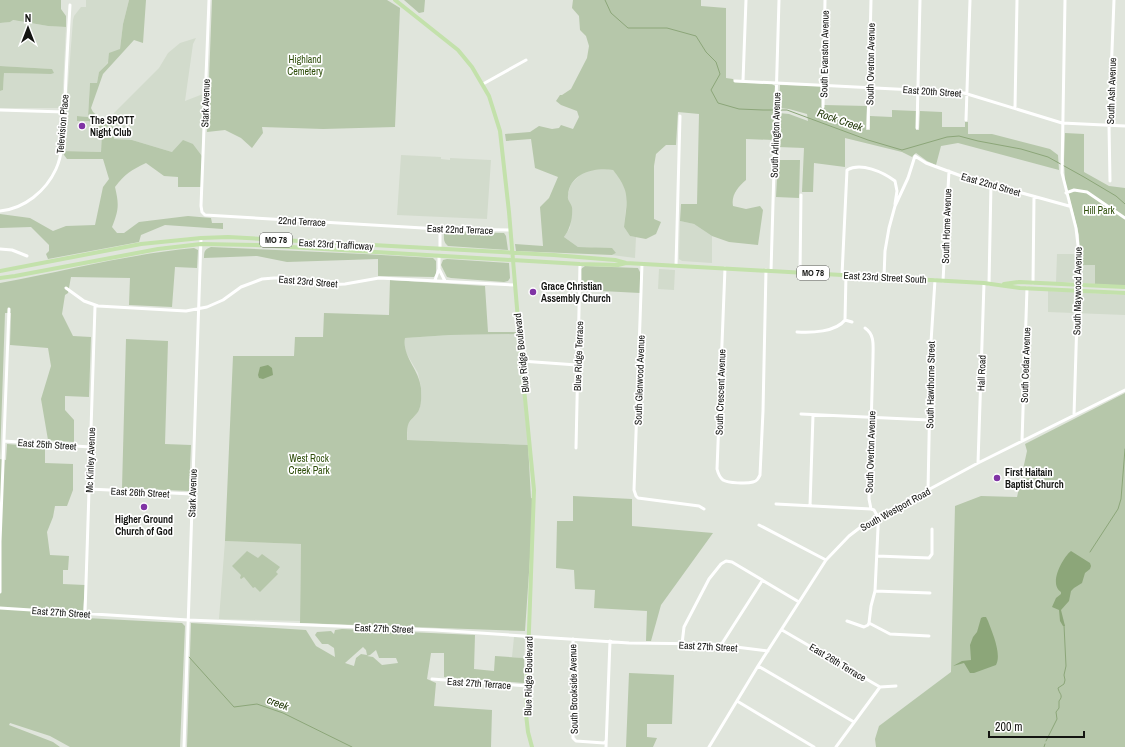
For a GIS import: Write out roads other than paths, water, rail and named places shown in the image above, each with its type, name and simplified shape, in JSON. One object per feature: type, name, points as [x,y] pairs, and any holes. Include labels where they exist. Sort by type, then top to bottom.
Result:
[{"type":"main road","name":"Blue Ridge Boulevard","points":[[395,0],[458,50],[472,67],[483,84],[493,107],[500,131],[534,490],[526,714],[528,732],[532,747]]},
{"type":"main road","name":"East 23rd Trafficway","points":[[0,271],[141,244],[228,237],[554,256]]},
{"type":"main road","name":"East 23rd Trafficway","points":[[0,278],[158,249],[201,244],[256,245],[554,262]]},
{"type":"main road","name":"East 23rd Street South","points":[[554,256],[615,260],[626,263],[986,283],[1027,288],[1125,293]]},
{"type":"main road","name":"East 23rd Street South","points":[[554,262],[618,265],[626,263]]},
{"type":"main road","name":"East 23rd Street South","points":[[1000,284],[1019,282],[1125,287]]},
{"type":"street","name":"Stark Avenue","points":[[201,206],[209,0]]},
{"type":"street","points":[[743,81],[746,0]]},
{"type":"street","name":"South Arlington Avenue","points":[[771,271],[779,0]]},
{"type":"street","name":"South Evanston Avenue","points":[[823,107],[825,0]]},
{"type":"street","name":"South Overton Avenue","points":[[868,128],[871,0]]},
{"type":"street","points":[[917,128],[920,0]]},
{"type":"street","points":[[966,120],[970,0]]},
{"type":"street","points":[[1015,108],[1017,0]]},
{"type":"street","name":"South Maywood Avenue","points":[[1065,0],[1062,173],[1076,228],[1078,242],[1074,415]]},
{"type":"street","name":"South Ash Avenue","points":[[1110,181],[1109,126],[1114,0]]},
{"type":"street","name":"Television Place","points":[[0,211],[11,209],[27,202],[40,191],[51,178],[60,157],[70,5]]},
{"type":"street","points":[[483,84],[526,60]]},
{"type":"street","name":"East 20th Street","points":[[735,81],[954,92],[967,94],[1062,123],[1125,126]]},
{"type":"street","points":[[0,110],[64,112]]},
{"type":"street","points":[[676,266],[680,116]]},
{"type":"street","name":"East 22nd Street","points":[[895,206],[905,186],[915,156],[926,163],[949,171],[1070,206]]},
{"type":"street","points":[[845,320],[844,275],[847,171],[849,169],[875,170],[895,181],[897,191],[895,206],[886,241],[884,277]]},
{"type":"street","name":"South Home Avenue","points":[[943,281],[949,171]]},
{"type":"street","name":"Hall Road","points":[[978,463],[991,184]]},
{"type":"street","points":[[1066,193],[1074,190],[1087,192],[1125,218]]},
{"type":"street","points":[[800,272],[801,195]]},
{"type":"street","points":[[1033,283],[1034,196]]},
{"type":"street","name":"22nd Terrace","points":[[201,206],[202,212],[208,216],[410,227]]},
{"type":"street","name":"East 22nd Terrace","points":[[410,227],[510,230]]},
{"type":"street","points":[[440,229],[440,250]]},
{"type":"street","name":"Stark Avenue","points":[[184,747],[201,238]]},
{"type":"street","points":[[0,249],[12,250],[27,256]]},
{"type":"street","points":[[435,280],[439,269],[439,256]]},
{"type":"street","name":"Blue Ridge Terrace","points":[[576,448],[580,264]]},
{"type":"street","name":"South Glenwood Avenue","points":[[642,264],[634,490],[638,498],[699,506],[704,509]]},
{"type":"street","name":"South Crescent Avenue","points":[[725,268],[719,392],[718,473],[722,479],[728,482],[752,482],[760,475],[766,270]]},
{"type":"street","points":[[439,269],[445,281]]},
{"type":"street","name":"East 23rd Street","points":[[66,288],[84,301],[95,306],[186,311],[198,310],[216,304],[241,287],[262,279],[285,278],[334,285],[379,278],[515,285]]},
{"type":"street","name":"South Hawthorne Street","points":[[928,490],[931,342],[935,280]]},
{"type":"street","name":"South Cedar Avenue","points":[[1022,441],[1027,288]]},
{"type":"street","name":"Mc Kinley Avenue","points":[[86,614],[95,306]]},
{"type":"street","points":[[0,592],[9,309]]},
{"type":"street","points":[[845,320],[852,322]]},
{"type":"street","points":[[797,332],[818,332],[839,325],[845,320]]},
{"type":"street","name":"South Overton Avenue","points":[[865,328],[869,331],[873,338],[868,499],[871,508]]},
{"type":"street","points":[[521,361],[577,365]]},
{"type":"street","name":"South Westport Road","points":[[709,747],[758,666],[826,560],[849,536],[862,526],[978,463],[1125,390]]},
{"type":"street","points":[[801,414],[929,420]]},
{"type":"street","points":[[810,506],[813,414]]},
{"type":"street","name":"East 25th Street","points":[[4,441],[90,447]]},
{"type":"street","name":"East 26th Street","points":[[89,489],[192,494]]},
{"type":"street","points":[[776,504],[871,508],[874,510],[878,517],[877,556],[875,591],[869,623],[868,626],[864,627],[847,621]]},
{"type":"street","points":[[760,525],[826,560]]},
{"type":"street","points":[[877,556],[929,558],[932,554],[932,529]]},
{"type":"street","points":[[682,644],[684,627],[702,593],[721,564],[726,561],[732,562],[799,602]]},
{"type":"street","points":[[721,645],[762,581]]},
{"type":"street","points":[[875,591],[930,593]]},
{"type":"street","name":"East 27th Street","points":[[0,608],[188,620],[435,630],[610,641],[721,645],[768,651]]},
{"type":"street","points":[[869,623],[890,634],[929,636]]},
{"type":"street","name":"East 26th Terrace","points":[[782,630],[880,687]]},
{"type":"street","name":"South Brookside Avenue","points":[[573,639],[573,738],[576,741],[606,742]]},
{"type":"street","points":[[606,747],[610,641]]},
{"type":"street","points":[[758,666],[854,722]]},
{"type":"street","name":"East 27th Terrace","points":[[432,680],[527,686]]},
{"type":"street","points":[[836,747],[880,687],[896,686]]},
{"type":"street","points":[[737,701],[814,747]]},
{"type":"waterway","name":"Rock Creek","points":[[605,0],[611,13],[628,28],[667,28],[696,36],[706,52],[716,62],[720,74],[711,90],[718,103],[739,109],[787,110],[868,140],[902,150],[947,137],[959,136],[1021,149],[1048,157],[1116,196],[1125,204]]},
{"type":"waterway","points":[[1090,552],[1118,509],[1121,499],[1125,449]]},
{"type":"waterway","points":[[1046,741],[1057,719],[1056,712],[1059,708],[1061,696],[1058,688],[1064,684],[1065,680],[1064,675],[1066,666],[1064,625]]},
{"type":"waterway","name":"creek","points":[[189,657],[234,707],[257,704],[283,713],[352,747]]},
{"type":"place","name":"The SPOTT Night Club","points":[[82,126]]},
{"type":"place","name":"Grace Christian Assembly Church","points":[[533,292]]},
{"type":"place","name":"First Haitain Baptist Church","points":[[997,478]]},
{"type":"place","name":"Higher Ground Church of God","points":[[144,507]]},
{"type":"park label","name":"Highland Cemetery","points":[[305,64]]},
{"type":"park label","name":"Hill Park","points":[[1099,210]]},
{"type":"park label","name":"West Rock Creek Park","points":[[309,464]]}]
